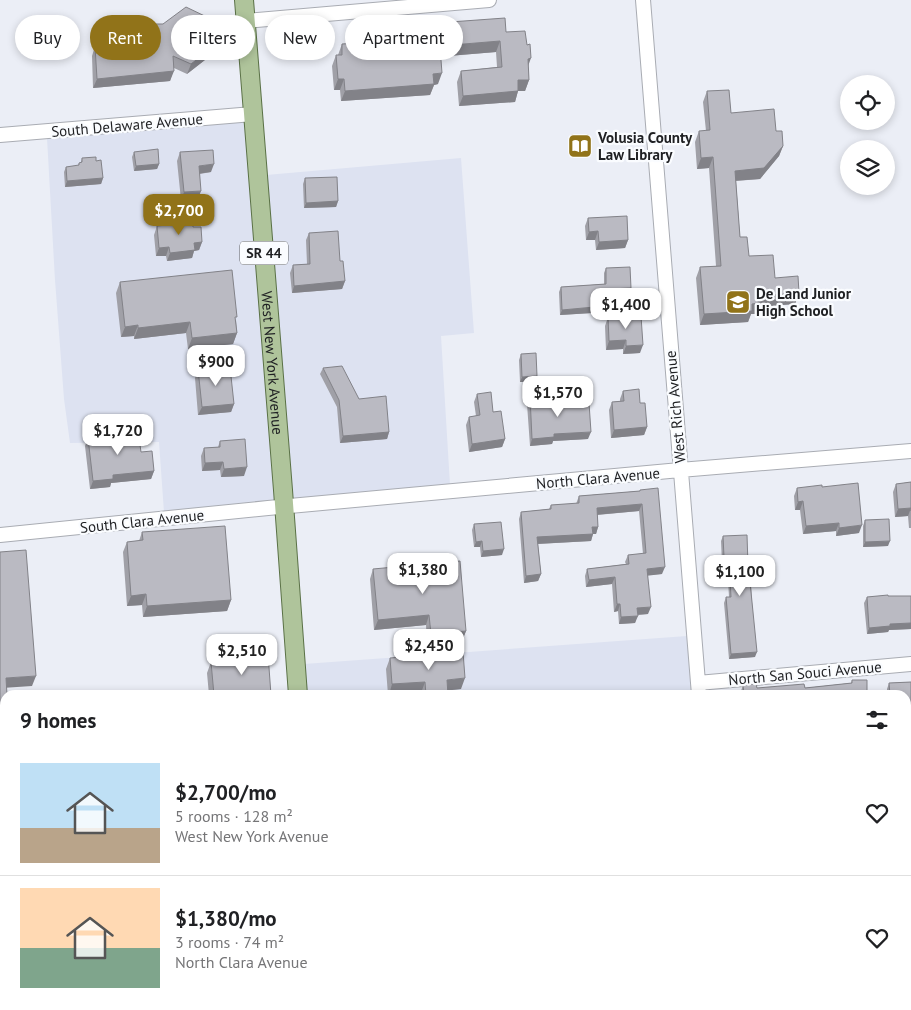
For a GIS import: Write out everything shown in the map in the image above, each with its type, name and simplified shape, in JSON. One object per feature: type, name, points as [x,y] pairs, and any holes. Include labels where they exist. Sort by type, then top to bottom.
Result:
[{"type":"main road","name":"West New York Avenue","points":[[244,0],[245,15]]},
{"type":"main road","name":"West New York Avenue","points":[[249,60],[298,690]]},
{"type":"street","points":[[255,20],[489,0]]},
{"type":"street","name":"West Rich Avenue","points":[[643,0],[699,689]]},
{"type":"street","name":"South Delaware Avenue","points":[[0,136],[253,114]]},
{"type":"street","name":"North Clara Avenue","points":[[284,507],[680,470],[911,451]]},
{"type":"street","name":"South Clara Avenue","points":[[0,535],[284,507]]},
{"type":"street","name":"North San Souci Avenue","points":[[699,689],[911,664]]},
{"type":"shaded area","points":[[246,121],[276,501],[164,512],[159,442],[70,443],[64,399],[55,280],[47,138]]},
{"type":"shaded area","points":[[461,158],[474,333],[441,336],[450,485],[292,499],[266,175]]},
{"type":"shaded area","points":[[687,636],[691,690],[306,690],[304,664]]},
{"type":"building","points":[[186,7],[203,15],[175,15]]},
{"type":"building","points":[[171,18],[171,60],[173,60],[174,71],[97,79],[96,60],[161,60],[161,24]]},
{"type":"building","points":[[505,18],[506,32],[525,31],[527,45],[530,44],[531,58],[528,59],[529,80],[518,80],[518,91],[463,96],[461,71],[502,67],[500,41],[463,44],[463,21]]},
{"type":"building","points":[[342,44],[345,44],[345,60],[441,60],[442,73],[433,74],[434,84],[345,91],[344,79],[338,79],[336,55],[342,55]]},
{"type":"building","points":[[182,60],[196,60],[191,64]]},
{"type":"building","points":[[729,90],[731,113],[774,109],[776,131],[782,131],[783,146],[764,168],[735,171],[740,237],[747,237],[749,256],[773,255],[775,278],[798,276],[799,293],[758,296],[758,303],[752,304],[752,311],[704,314],[700,267],[721,266],[713,157],[701,158],[699,131],[710,130],[707,91]]},
{"type":"building","points":[[158,149],[159,164],[136,166],[134,152]]},
{"type":"building","points":[[213,150],[214,164],[199,166],[201,191],[184,192],[180,152]]},
{"type":"building","points":[[96,157],[96,161],[101,160],[103,178],[67,181],[66,167],[79,165],[82,162],[82,158]]},
{"type":"building","points":[[337,177],[338,201],[306,203],[305,178]]},
{"type":"building","points":[[627,216],[628,240],[599,242],[598,231],[589,232],[588,218]]},
{"type":"building","points":[[193,221],[193,227],[201,227],[202,242],[194,243],[195,250],[170,253],[169,247],[159,248],[157,226],[167,225],[167,222]]},
{"type":"building","points":[[338,231],[340,261],[343,261],[345,281],[294,286],[293,265],[310,264],[309,233]]},
{"type":"building","points":[[630,267],[631,288],[610,289],[608,311],[594,310],[594,307],[562,310],[561,287],[606,284],[606,268]]},
{"type":"building","points":[[232,270],[237,333],[192,338],[190,322],[138,328],[138,325],[125,327],[120,282]]},
{"type":"building","points":[[641,316],[643,345],[626,346],[626,340],[609,341],[608,317]]},
{"type":"building","points":[[536,353],[537,376],[522,377],[521,354]]},
{"type":"building","points":[[342,366],[359,399],[386,396],[389,432],[343,436],[339,400],[323,368]]},
{"type":"building","points":[[230,367],[234,404],[202,407],[198,369]]},
{"type":"building","points":[[639,389],[640,403],[645,403],[647,427],[614,430],[612,402],[624,401],[623,391]]},
{"type":"building","points":[[491,392],[493,412],[501,411],[505,439],[472,444],[469,417],[480,415],[477,394]]},
{"type":"building","points":[[553,395],[553,404],[589,403],[591,432],[554,434],[554,437],[532,439],[530,396]]},
{"type":"building","points":[[138,431],[141,452],[152,451],[154,471],[113,475],[113,479],[93,481],[88,438]]},
{"type":"building","points":[[245,439],[247,467],[224,469],[223,462],[205,463],[204,448],[220,447],[220,441]]},
{"type":"building","points":[[911,482],[911,508],[898,509],[896,484]]},
{"type":"building","points":[[858,483],[862,525],[839,528],[839,523],[806,526],[803,501],[798,502],[797,488]]},
{"type":"building","points":[[658,488],[665,567],[647,569],[651,607],[637,608],[638,616],[621,617],[620,604],[617,604],[615,577],[589,580],[587,569],[629,564],[628,555],[646,553],[642,504],[597,508],[598,527],[592,527],[593,534],[537,537],[541,574],[526,576],[521,512],[551,509],[551,505],[579,503],[579,496]]},
{"type":"building","points":[[889,519],[890,541],[865,542],[865,520]]},
{"type":"building","points":[[501,522],[504,549],[483,551],[482,541],[476,542],[474,524]]},
{"type":"building","points":[[225,526],[231,600],[147,606],[146,594],[131,596],[127,542],[143,540],[142,532]]},
{"type":"building","points":[[747,535],[748,565],[750,564],[757,652],[731,654],[726,597],[731,597],[729,557],[724,557],[723,536]]},
{"type":"building","points":[[26,550],[36,676],[6,678],[7,690],[0,690],[0,552]]},
{"type":"building","points":[[460,561],[466,631],[431,634],[429,615],[378,620],[373,569]]},
{"type":"building","points":[[888,595],[911,596],[911,623],[869,628],[867,597]]},
{"type":"building","points":[[463,652],[465,678],[447,680],[448,690],[426,690],[425,682],[392,684],[390,658]]},
{"type":"building","points":[[268,654],[271,690],[214,690],[211,662],[224,661],[223,657]]},
{"type":"building","points":[[852,680],[867,680],[867,690],[744,690],[743,685],[756,684],[757,688],[804,684],[805,688],[852,683]]},
{"type":"building","points":[[911,682],[911,690],[890,690],[889,683]]},
{"type":"place","name":"Volusia County Law Library","points":[[580,146]]},
{"type":"place","name":"De Land Junior High School","points":[[738,302]]}]
